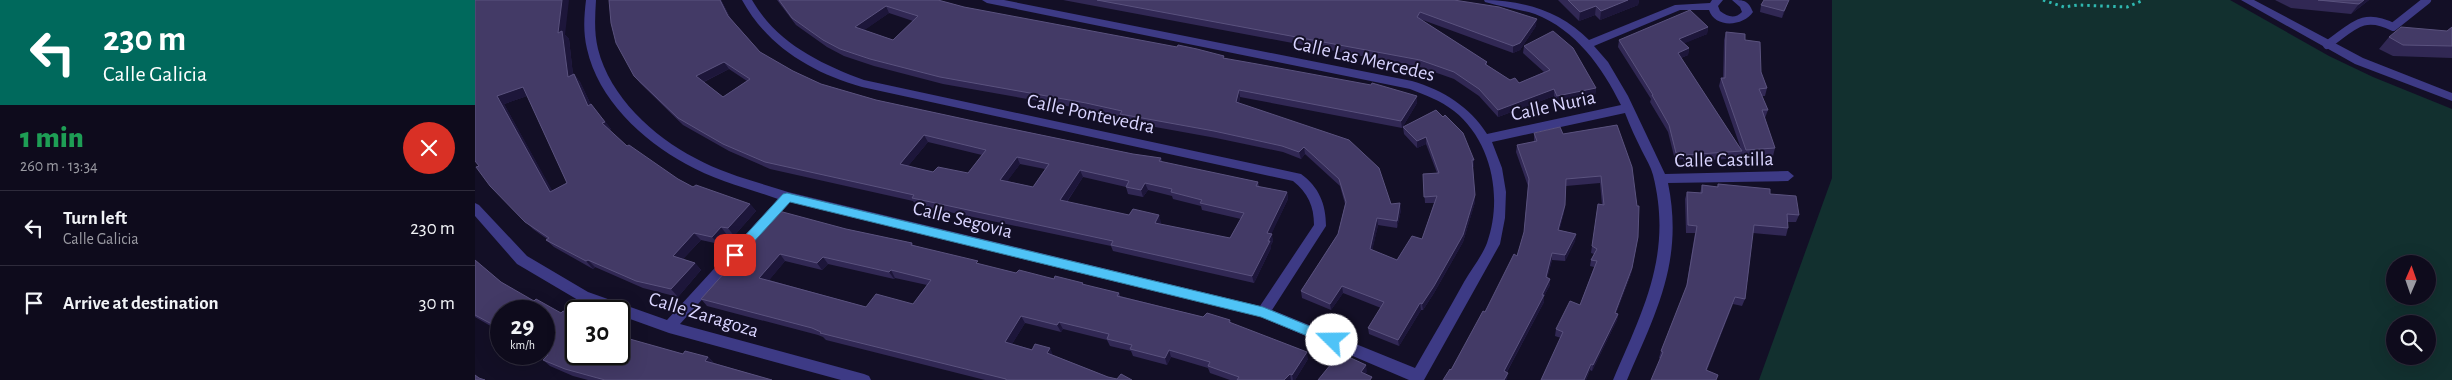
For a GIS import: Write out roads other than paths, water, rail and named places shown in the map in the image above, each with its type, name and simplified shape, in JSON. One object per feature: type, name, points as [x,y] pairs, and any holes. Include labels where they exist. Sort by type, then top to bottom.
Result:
[{"type":"street","name":"Calle Segovia","points":[[591,0],[589,29],[592,48],[605,85],[627,113],[663,145],[690,161],[718,174],[787,197],[1263,312],[1417,378]]},
{"type":"street","name":"Calle Pontevedra","points":[[747,0],[762,24],[809,62],[862,83],[1297,177],[1307,184],[1317,201],[1320,212],[1320,226],[1263,312]]},
{"type":"street","name":"Calle Las Mercedes","points":[[987,0],[1418,86],[1440,94],[1456,105],[1474,122],[1485,139],[1500,182],[1499,226],[1493,244],[1417,378]]},
{"type":"street","points":[[1489,0],[1529,8],[1551,17],[1567,26],[1588,44],[1628,108],[1661,179],[1665,221],[1661,274],[1657,292],[1620,380]]},
{"type":"street","points":[[1588,44],[1679,6],[1715,3],[1713,10],[1719,17],[1737,20],[1748,12],[1745,5],[1737,0]]},
{"type":"street","points":[[2246,0],[2327,46],[2359,61],[2452,97]]},
{"type":"street","name":"Calle Nuria","points":[[1485,139],[1628,108]]},
{"type":"street","name":"Calle Castilla","points":[[1661,179],[1788,176]]},
{"type":"street","points":[[669,327],[787,197]]},
{"type":"street","name":"Calle Zaragoza","points":[[475,208],[521,260],[583,296],[669,327],[864,380]]},
{"type":"lane","points":[[2327,46],[2370,18],[2393,27],[2427,0]]}]
